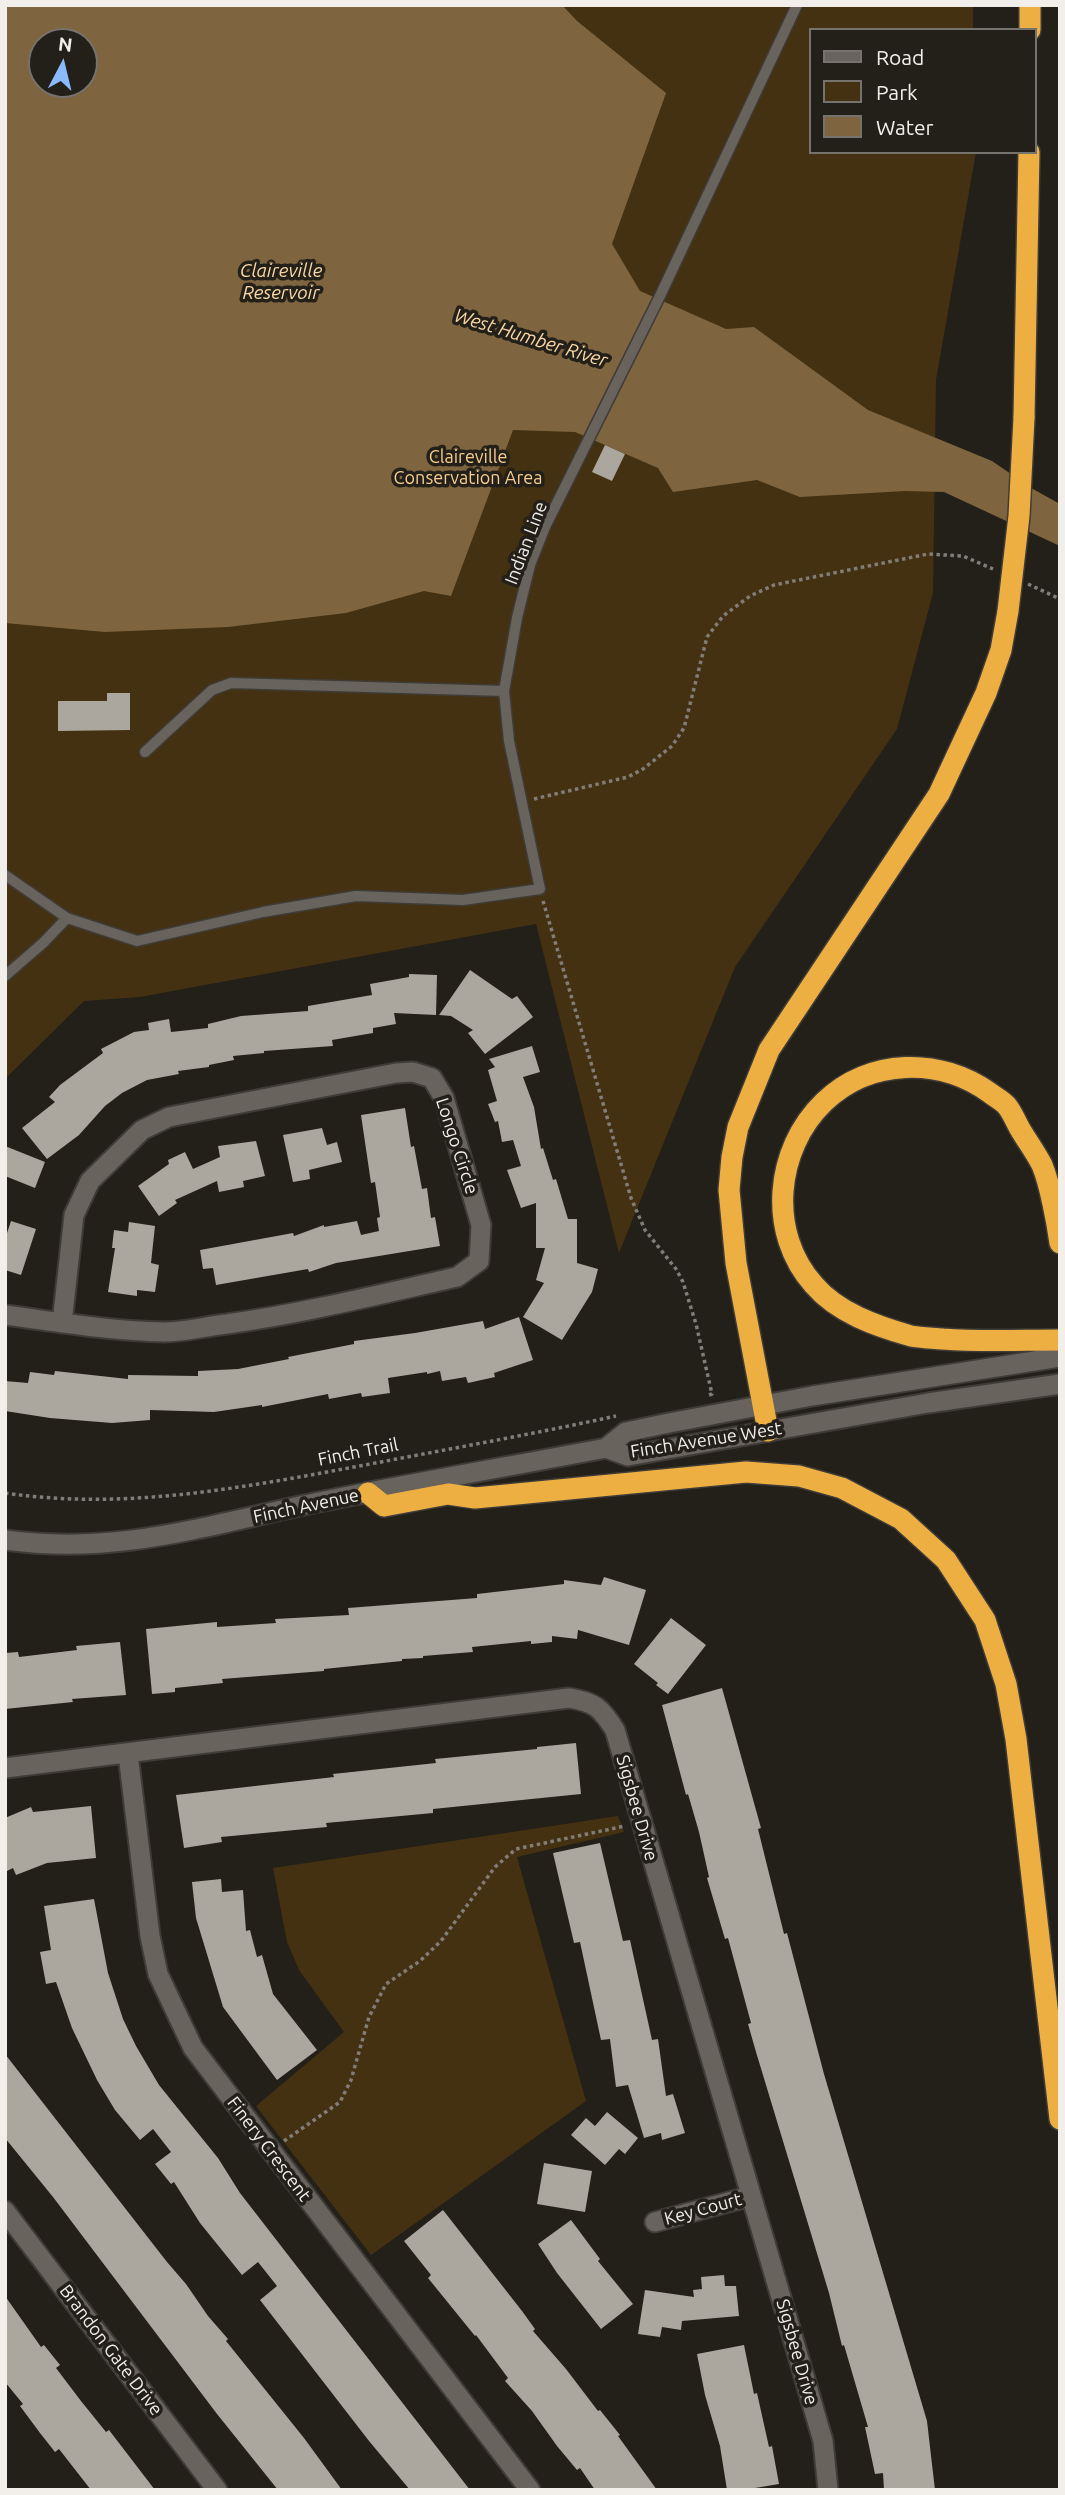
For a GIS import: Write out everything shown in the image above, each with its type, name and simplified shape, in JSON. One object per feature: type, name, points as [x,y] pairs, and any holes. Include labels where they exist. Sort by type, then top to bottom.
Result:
[{"type":"highway","points":[[1030,5],[1030,28]]},
{"type":"highway","points":[[768,1431],[736,1263],[729,1190],[738,1127],[769,1050],[939,794],[986,693],[1001,650],[1019,516],[1024,418],[1029,154]]},
{"type":"highway","points":[[1060,1243],[1043,1167],[1007,1106],[973,1081],[949,1072],[912,1067],[892,1068],[854,1081],[825,1101],[807,1122],[790,1154],[782,1200],[785,1229],[793,1254],[814,1285],[850,1314],[914,1336],[1014,1353],[1060,1340]]},
{"type":"highway","points":[[368,1493],[384,1506],[448,1494],[475,1498],[718,1474],[774,1473],[799,1476],[842,1488],[901,1520],[946,1560],[985,1620],[1006,1684],[1016,1739],[1060,2119]]},
{"type":"street","name":"Longo Circle","points":[[5,1315],[62,1323],[108,1329],[167,1332],[284,1314],[457,1277],[479,1261],[481,1225],[444,1098],[432,1078],[413,1072],[396,1073],[169,1117],[142,1130],[90,1181],[74,1215],[62,1323]]},
{"type":"street","name":"Finch Avenue West","points":[[606,1448],[626,1432],[1014,1353],[1060,1357]]},
{"type":"street","name":"Finch Avenue West","points":[[606,1448],[628,1456],[1060,1384]]},
{"type":"street","name":"Finch Avenue","points":[[5,1540],[74,1545],[146,1540],[368,1493],[606,1448]]},
{"type":"street","name":"Sigsbee Drive","points":[[5,1768],[569,1698],[583,1700],[601,1708],[615,1730],[823,2441],[828,2490]]},
{"type":"street","name":"Finery Crescent","points":[[128,1754],[150,1936],[158,1974],[193,2048],[530,2490]]},
{"type":"street","name":"Key Court","points":[[655,2222],[751,2196]]},
{"type":"street","name":"Brandon Gate Drive","points":[[5,2211],[216,2490]]},
{"type":"lane","name":"Indian Line","points":[[540,889],[509,741],[504,691],[530,565],[545,527],[659,298],[797,5]]},
{"type":"lane","points":[[145,752],[212,690],[231,683],[504,691]]},
{"type":"lane","points":[[5,875],[67,918],[136,941],[263,912],[356,896],[463,900],[540,889]]},
{"type":"lane","points":[[5,976],[67,918]]},
{"type":"path","points":[[522,801],[604,785],[628,777],[672,746],[684,728],[707,637],[723,616],[750,596],[775,585],[928,554],[963,556],[1004,574]]},
{"type":"path","points":[[1027,584],[1060,599]]},
{"type":"path","points":[[540,889],[631,1198],[645,1230],[683,1282],[712,1394],[699,1397]]},
{"type":"path","name":"Finch Trail","points":[[5,1493],[75,1498],[153,1499],[252,1486],[623,1414]]},
{"type":"path","points":[[271,2152],[340,2102],[351,2080],[369,2017],[386,1984],[420,1961],[441,1941],[495,1867],[516,1849],[641,1823]]},
{"type":"green space","name":"Claireville Conservation Area","points":[[5,5],[973,5],[973,28],[810,28],[810,154],[976,154],[936,380],[933,593],[897,729],[735,967],[619,1253],[536,924],[140,997],[84,1001],[5,1079]]},
{"type":"green space","points":[[618,1816],[624,1832],[517,1857],[586,2101],[371,2255],[256,2106],[344,2032],[299,1970],[287,1942],[273,1868]]},
{"type":"water","name":"Claireville Reservoir","points":[[5,5],[562,5],[577,21],[666,93],[612,244],[640,291],[726,329],[754,327],[868,410],[992,461],[1060,504],[1060,546],[944,492],[905,491],[800,497],[757,480],[673,492],[658,468],[575,432],[513,430],[451,596],[424,591],[346,613],[228,627],[105,632],[5,623]]},
{"type":"building","points":[[605,445],[625,454],[612,481],[592,472]]},
{"type":"building","points":[[107,693],[130,693],[130,730],[58,731],[58,701],[107,701]]},
{"type":"building","points":[[470,970],[512,999],[517,996],[533,1017],[485,1054],[468,1033],[473,1030],[451,1016],[439,1015]]},
{"type":"building","points":[[409,974],[437,975],[436,1015],[394,1013],[396,1024],[373,1028],[373,1033],[332,1040],[333,1046],[233,1056],[234,1060],[209,1067],[178,1071],[179,1074],[147,1080],[122,1093],[105,1106],[79,1135],[47,1159],[22,1128],[55,1102],[49,1097],[60,1085],[103,1053],[101,1049],[134,1032],[149,1030],[148,1023],[169,1019],[171,1032],[208,1028],[208,1024],[241,1016],[308,1011],[308,1006],[372,995],[370,984],[409,977]]},
{"type":"building","points":[[532,1046],[540,1072],[523,1077],[534,1107],[541,1149],[543,1148],[553,1180],[556,1179],[568,1219],[577,1219],[577,1263],[598,1269],[592,1292],[562,1340],[523,1317],[544,1283],[536,1280],[545,1248],[536,1248],[536,1203],[521,1208],[507,1170],[521,1166],[513,1140],[502,1142],[498,1121],[495,1122],[488,1104],[497,1101],[488,1070],[495,1067],[489,1059]]},
{"type":"building","points":[[405,1108],[411,1147],[414,1146],[422,1189],[427,1188],[431,1218],[435,1217],[440,1246],[336,1263],[309,1272],[308,1269],[216,1285],[213,1268],[203,1269],[200,1250],[293,1233],[294,1236],[324,1225],[357,1221],[361,1235],[379,1231],[377,1218],[380,1217],[375,1182],[371,1183],[361,1115]]},
{"type":"building","points":[[322,1128],[327,1145],[337,1142],[342,1162],[309,1170],[310,1179],[293,1182],[283,1135]]},
{"type":"building","points":[[256,1141],[265,1176],[243,1181],[244,1187],[219,1192],[217,1181],[175,1200],[177,1203],[159,1216],[138,1186],[169,1164],[168,1160],[185,1152],[193,1169],[220,1157],[218,1146]]},
{"type":"building","points":[[5,1146],[45,1162],[35,1188],[5,1176]]},
{"type":"building","points":[[11,1221],[36,1229],[21,1275],[5,1270],[5,1239]]},
{"type":"building","points":[[129,1222],[155,1226],[151,1263],[159,1265],[155,1292],[137,1290],[137,1296],[108,1292],[115,1248],[112,1248],[114,1230],[128,1232]]},
{"type":"building","points":[[519,1317],[533,1360],[494,1373],[495,1377],[468,1383],[466,1377],[442,1381],[440,1371],[427,1372],[388,1378],[390,1393],[362,1397],[361,1393],[329,1399],[328,1394],[262,1407],[214,1412],[150,1410],[150,1420],[112,1423],[5,1411],[5,1381],[28,1383],[30,1372],[54,1375],[55,1371],[128,1379],[128,1375],[198,1376],[198,1371],[238,1369],[354,1344],[354,1341],[483,1321],[485,1329]]},
{"type":"building","points":[[604,1577],[646,1590],[629,1645],[578,1630],[577,1639],[552,1636],[552,1642],[531,1644],[531,1641],[472,1647],[473,1652],[423,1656],[324,1671],[222,1679],[223,1683],[175,1688],[175,1692],[152,1694],[146,1629],[217,1622],[217,1627],[276,1623],[275,1619],[349,1615],[348,1608],[477,1598],[477,1594],[564,1584],[564,1580],[601,1585]]},
{"type":"building","points":[[671,1618],[706,1645],[668,1694],[634,1664]]},
{"type":"building","points":[[120,1642],[126,1695],[72,1699],[73,1702],[5,1709],[5,1653],[18,1652],[19,1657],[77,1650],[76,1646]]},
{"type":"building","points":[[722,1688],[761,1828],[758,1829],[784,1934],[787,1933],[824,2074],[927,2421],[935,2490],[884,2490],[883,2473],[875,2474],[865,2427],[868,2427],[756,2052],[728,1938],[725,1939],[707,1878],[709,1877],[699,1832],[688,1794],[686,1795],[662,1705]]},
{"type":"building","points":[[576,1743],[581,1794],[433,1809],[433,1813],[326,1823],[327,1827],[221,1837],[222,1842],[184,1848],[176,1795],[334,1777],[333,1774],[436,1763],[435,1759]]},
{"type":"building","points":[[91,1806],[96,1858],[47,1863],[16,1875],[13,1868],[5,1872],[5,1818],[31,1807],[33,1812]]},
{"type":"building","points":[[600,1843],[623,1941],[630,1940],[652,2040],[658,2039],[666,2096],[673,2094],[685,2133],[662,2140],[661,2133],[644,2138],[628,2085],[616,2087],[610,2039],[601,2040],[580,1942],[574,1943],[553,1853]]},
{"type":"building","points":[[221,1879],[222,1892],[243,1890],[246,1931],[250,1930],[257,1957],[262,1955],[273,1994],[317,2050],[277,2080],[223,2007],[196,1918],[192,1882]]},
{"type":"building","points":[[94,1899],[108,1973],[123,2019],[159,2085],[218,2158],[240,2193],[470,2490],[410,2490],[260,2300],[277,2286],[258,2262],[242,2275],[200,2223],[174,2182],[171,2184],[155,2164],[171,2152],[153,2129],[140,2140],[115,2110],[72,2028],[56,1982],[46,1984],[40,1952],[51,1950],[44,1906]]},
{"type":"building","points":[[5,2054],[186,2284],[228,2339],[226,2341],[342,2490],[278,2490],[217,2414],[53,2197],[5,2138]]},
{"type":"building","points":[[607,2112],[638,2138],[625,2154],[619,2149],[605,2165],[571,2135],[586,2118],[595,2126]]},
{"type":"building","points":[[544,2163],[592,2171],[585,2212],[537,2204]]},
{"type":"building","points":[[443,2210],[522,2311],[535,2329],[533,2331],[620,2435],[618,2436],[657,2490],[595,2490],[580,2468],[577,2470],[532,2411],[505,2381],[508,2378],[428,2278],[431,2275],[404,2241]]},
{"type":"building","points":[[571,2220],[600,2259],[598,2261],[633,2304],[601,2329],[538,2244]]},
{"type":"building","points":[[724,2275],[725,2286],[736,2286],[739,2316],[682,2321],[681,2330],[662,2327],[660,2337],[638,2334],[645,2290],[694,2297],[693,2290],[702,2289],[701,2277]]},
{"type":"building","points":[[5,2296],[41,2347],[44,2345],[60,2365],[56,2368],[81,2401],[106,2432],[109,2430],[155,2490],[91,2490],[59,2449],[55,2452],[40,2433],[20,2406],[23,2404],[5,2382]]},
{"type":"building","points":[[744,2345],[754,2394],[757,2393],[769,2447],[772,2446],[779,2484],[727,2490],[720,2446],[705,2395],[697,2354]]},
{"type":"water label","name":"West Humber River","points":[[531,338]]}]
